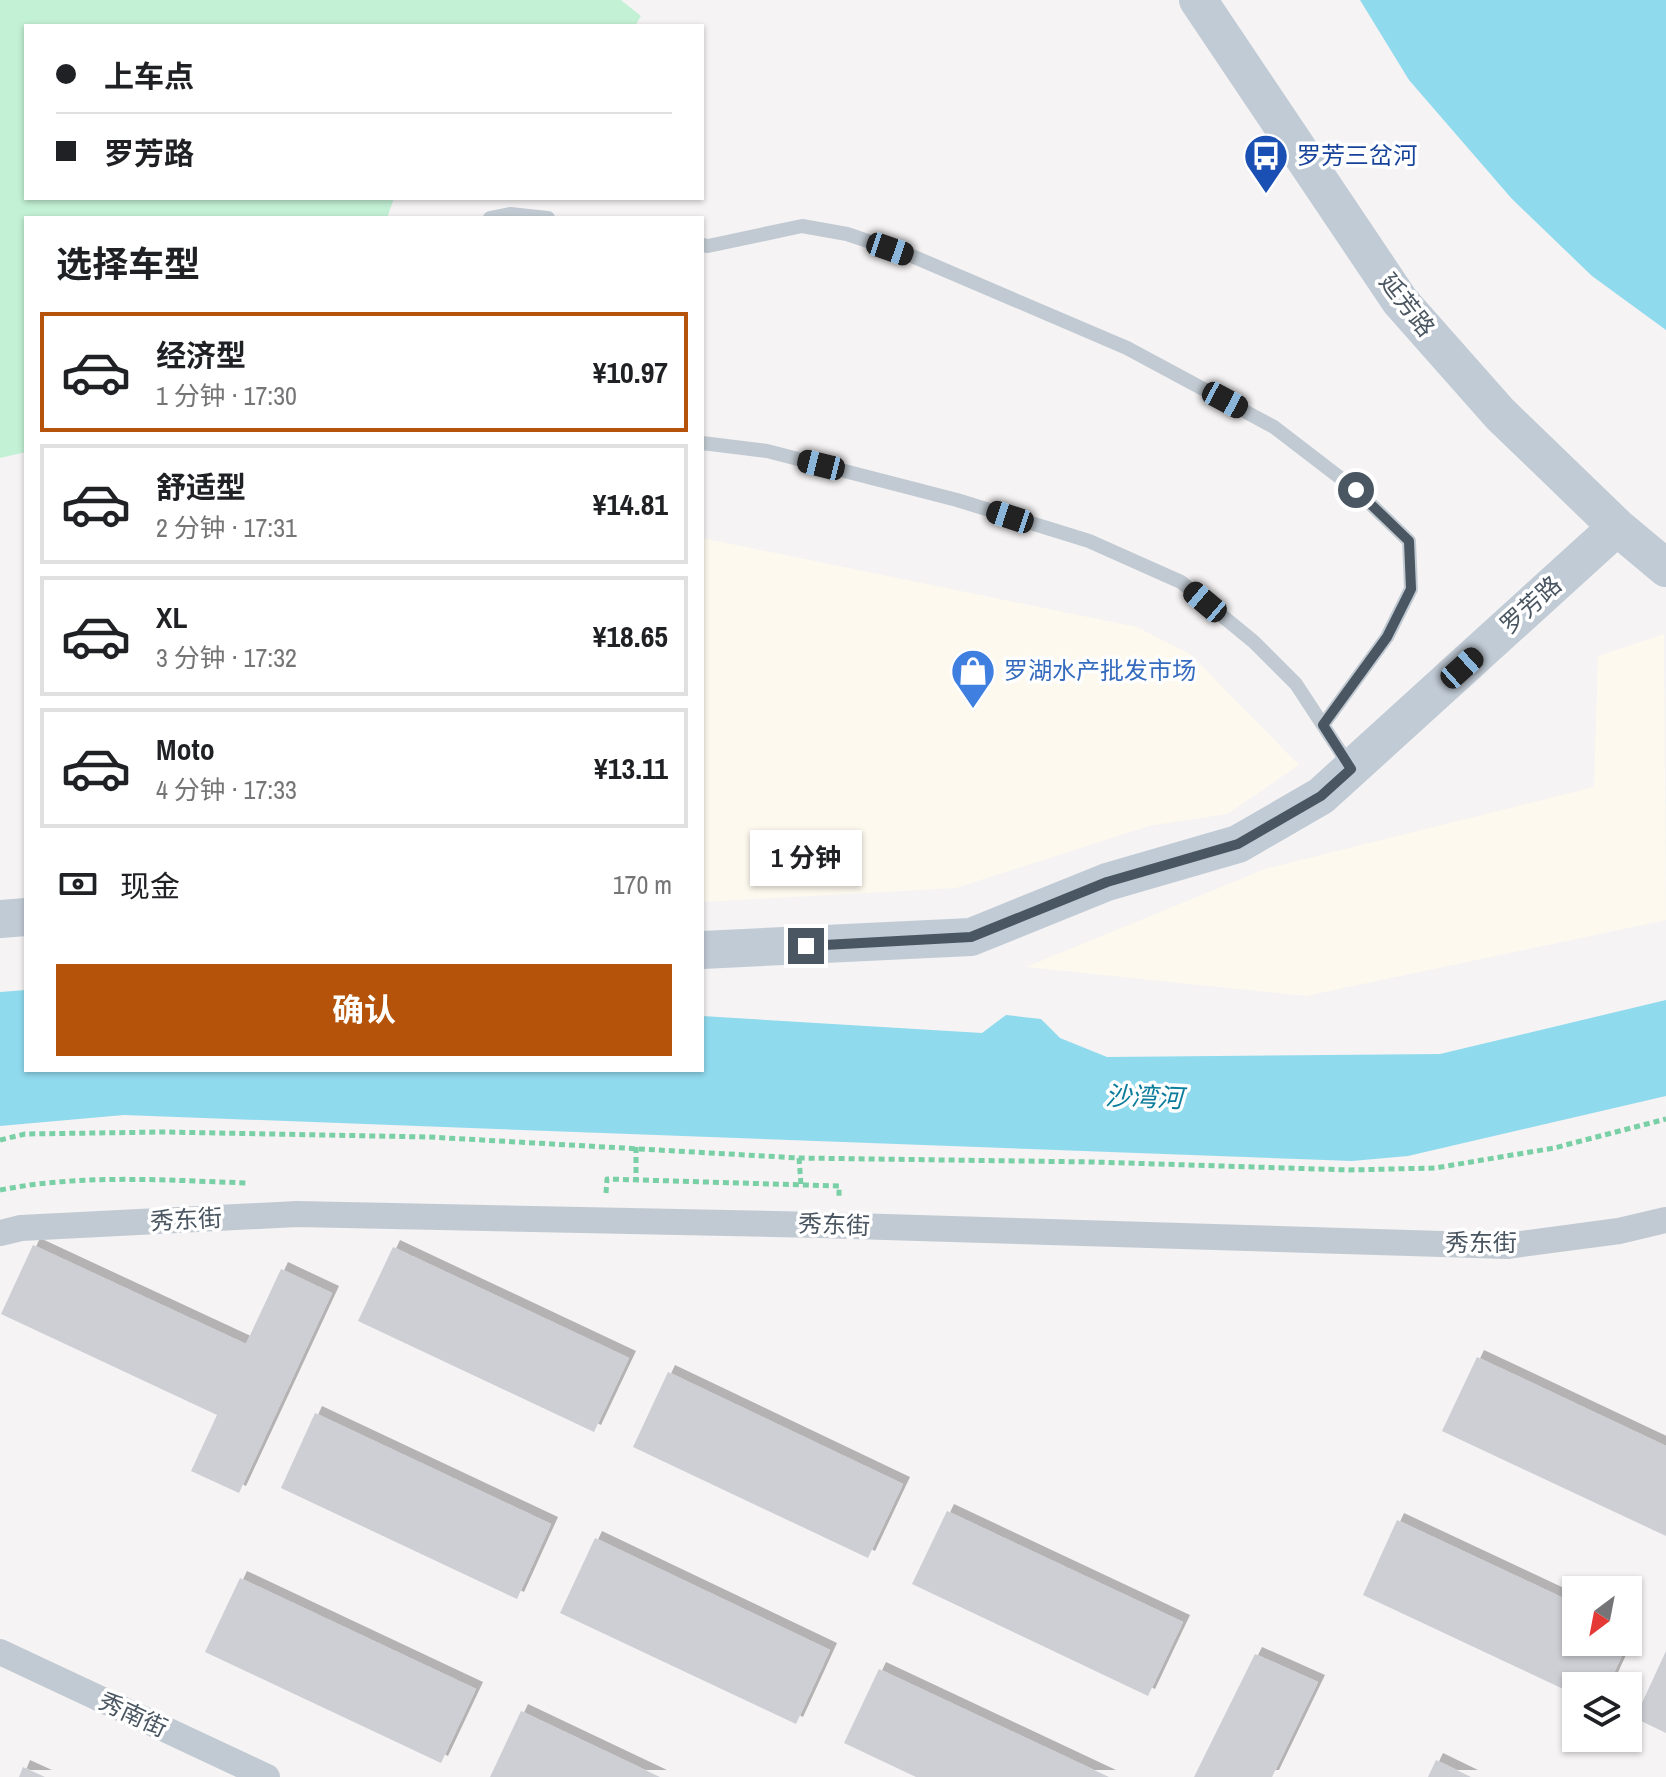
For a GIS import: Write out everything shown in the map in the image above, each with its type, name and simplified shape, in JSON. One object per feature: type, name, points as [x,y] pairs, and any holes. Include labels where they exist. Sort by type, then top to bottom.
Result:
[{"type":"main road","name":"延芳路","points":[[1198,0],[1400,301],[1500,414],[1617,527],[1666,568]]},
{"type":"main road","name":"罗芳路","points":[[704,950],[971,937],[1107,882],[1238,844],[1321,796],[1617,527]]},
{"type":"main road","points":[[0,919],[24,917]]},
{"type":"street","name":"秀东街","points":[[0,1233],[21,1228],[297,1214],[834,1225],[1507,1246],[1619,1231],[1666,1220]]},
{"type":"street","name":"秀南街","points":[[0,1652],[228,1769],[267,1777]]},
{"type":"lane","points":[[500,216],[529,216]]},
{"type":"lane","points":[[704,245],[802,226],[847,234],[912,256],[1127,348],[1274,427],[1356,490],[1409,541],[1411,589],[1387,637],[1323,725]]},
{"type":"lane","points":[[704,443],[767,451],[957,500],[1089,541],[1181,582],[1254,642],[1296,684],[1351,769]]},
{"type":"path","points":[[0,1140],[25,1134],[163,1132],[429,1137],[799,1158],[1094,1162],[1349,1170],[1435,1168],[1554,1148],[1666,1119]]},
{"type":"path","points":[[636,1147],[636,1180]]},
{"type":"path","points":[[799,1158],[801,1185]]},
{"type":"path","points":[[607,1179],[839,1186]]},
{"type":"shaded area","name":"罗湖水产批发市场","points":[[704,538],[1137,627],[1190,654],[1299,765],[1227,814],[1149,826],[956,888],[704,902]]},
{"type":"shaded area","points":[[1664,634],[1666,920],[1306,996],[1026,967],[1265,869],[1594,787],[1598,656]]},
{"type":"green space","points":[[0,0],[621,0],[641,16],[636,24],[24,24],[24,200],[393,200],[388,216],[24,216],[24,452],[0,458]]},
{"type":"water","points":[[1360,0],[1666,0],[1666,330],[1592,276],[1512,199],[1409,80]]},
{"type":"water","name":"沙湾河","points":[[24,990],[24,1072],[704,1072],[704,1016],[982,1033],[1006,1015],[1041,1019],[1060,1038],[1107,1057],[1440,1054],[1666,1000],[1666,1096],[1408,1156],[1352,1161],[124,1115],[0,1126],[0,992]]},
{"type":"building","points":[[33,1245],[246,1344],[281,1269],[332,1293],[239,1493],[191,1471],[217,1415],[1,1314]]},
{"type":"building","points":[[393,1247],[629,1358],[594,1432],[358,1321]]},
{"type":"building","points":[[1477,1357],[1666,1446],[1666,1536],[1442,1431]]},
{"type":"building","points":[[668,1372],[903,1484],[868,1558],[633,1447]]},
{"type":"building","points":[[315,1413],[551,1524],[517,1599],[281,1488]]},
{"type":"building","points":[[947,1511],[1183,1622],[1148,1696],[912,1584]]},
{"type":"building","points":[[1397,1520],[1562,1597],[1562,1656],[1622,1656],[1614,1672],[1562,1672],[1562,1688],[1363,1595]]},
{"type":"building","points":[[595,1538],[830,1650],[796,1724],[560,1613]]},
{"type":"building","points":[[240,1578],[476,1689],[441,1763],[205,1652]]},
{"type":"building","points":[[1666,1651],[1666,1733],[1642,1721],[1642,1703]]},
{"type":"building","points":[[1255,1654],[1318,1682],[1272,1777],[1194,1777]]},
{"type":"building","points":[[879,1669],[1109,1777],[916,1777],[844,1743]]},
{"type":"building","points":[[521,1711],[660,1777],[490,1777]]},
{"type":"building","points":[[1436,1760],[1471,1777],[1428,1777]]},
{"type":"building","points":[[23,1767],[45,1777],[19,1777]]},
{"type":"place","name":"罗芳三岔河","points":[[1266,195]]},
{"type":"place","name":"罗湖水产批发市场","points":[[973,710]]},
{"type":"route","points":[[806,946],[971,937],[1107,882],[1238,844],[1321,796],[1351,769],[1323,725],[1387,637],[1411,589],[1409,541],[1356,490]]}]
